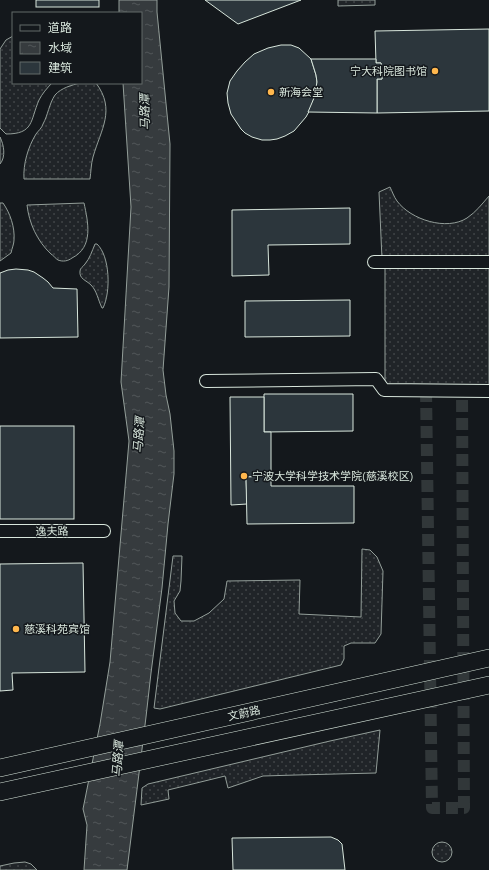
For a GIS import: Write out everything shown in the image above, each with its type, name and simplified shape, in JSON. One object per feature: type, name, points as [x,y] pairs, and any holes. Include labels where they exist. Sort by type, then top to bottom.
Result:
[{"type":"main road","name":"文蔚路","points":[[0,768],[489,658]]},
{"type":"main road","points":[[0,792],[489,685]]},
{"type":"street","points":[[374,262],[489,262]]},
{"type":"street","points":[[206,381],[376,378],[384,390],[489,391]]},
{"type":"street","name":"逸夫路","points":[[0,531],[104,531]]},
{"type":"shaded area","points":[[338,0],[375,0],[375,5],[338,6]]},
{"type":"shaded area","points":[[12,37],[12,84],[51,84],[40,98],[30,125],[22,132],[6,134],[0,128],[0,49],[6,40]]},
{"type":"shaded area","points":[[77,84],[97,84],[105,102],[105,120],[93,157],[90,179],[24,179],[24,167],[28,150],[36,134],[41,128],[53,98],[57,93]]},
{"type":"shaded area","points":[[0,137],[4,151],[0,164]]},
{"type":"shaded area","points":[[390,187],[397,201],[411,214],[430,222],[450,224],[467,218],[476,211],[489,196],[489,259],[382,259],[379,192]]},
{"type":"shaded area","points":[[0,203],[3,203],[10,216],[13,225],[14,243],[11,253],[0,261]]},
{"type":"shaded area","points":[[84,203],[88,226],[87,241],[79,253],[69,260],[58,260],[46,249],[34,231],[27,205]]},
{"type":"shaded area","points":[[95,244],[97,244],[105,257],[107,265],[108,284],[106,301],[103,308],[93,287],[82,278],[80,274],[80,269],[88,259]]},
{"type":"shaded area","points":[[385,267],[489,267],[489,385],[385,386]]},
{"type":"shaded area","points":[[362,549],[370,550],[377,557],[383,571],[381,634],[375,643],[351,643],[344,646],[344,659],[341,665],[160,709],[154,708],[173,556],[182,556],[180,591],[174,601],[175,613],[181,621],[194,621],[209,613],[224,599],[227,581],[300,580],[299,614],[361,617]]},
{"type":"shaded area","points":[[380,730],[376,773],[263,776],[228,788],[225,776],[168,790],[169,799],[141,805],[142,788],[148,784]]},
{"type":"shaded area","points":[[442,842],[449,845],[452,852],[449,859],[442,862],[435,859],[432,852],[435,845]]},
{"type":"shaded area","points":[[25,862],[31,864],[37,870],[0,870],[0,866]]},
{"type":"water","name":"马路潭","points":[[119,0],[157,0],[170,144],[169,287],[163,370],[174,451],[174,474],[162,588],[127,870],[84,870],[87,825],[83,809],[100,724],[110,662],[129,441],[121,382],[131,207],[123,84],[142,84],[142,12],[119,12]]},
{"type":"building","points":[[36,0],[99,0],[99,7],[36,7]]},
{"type":"building","points":[[205,0],[301,0],[238,24]]},
{"type":"building","name":"宁大科院图书馆","points":[[489,29],[489,111],[377,113],[377,79],[382,79],[381,63],[376,63],[375,31]]},
{"type":"building","name":"新海会堂","points":[[281,45],[291,45],[299,48],[311,59],[316,75],[316,91],[311,108],[306,117],[294,131],[277,139],[262,140],[252,137],[241,129],[231,114],[227,93],[230,81],[245,62],[254,54],[268,48]]},
{"type":"building","points":[[311,59],[376,59],[376,63],[381,63],[382,79],[377,79],[377,113],[308,112],[314,98],[317,82]]},
{"type":"building","points":[[350,208],[350,244],[268,245],[269,275],[232,276],[232,210]]},
{"type":"building","points":[[16,269],[34,272],[48,282],[53,288],[77,289],[78,337],[0,338],[0,273]]},
{"type":"building","points":[[350,300],[350,336],[245,337],[245,301]]},
{"type":"building","points":[[264,394],[353,394],[353,431],[264,432]]},
{"type":"building","points":[[230,397],[264,397],[264,432],[271,432],[271,476],[246,477],[247,504],[231,505]]},
{"type":"building","points":[[0,426],[74,426],[74,519],[0,519]]},
{"type":"building","points":[[271,476],[271,486],[354,486],[354,523],[247,524],[246,477]]},
{"type":"building","points":[[83,563],[85,672],[12,673],[13,690],[0,691],[0,564]]},
{"type":"building","points":[[331,837],[338,840],[342,844],[345,870],[233,870],[232,838]]},
{"type":"tunnel","points":[[426,390],[432,808],[464,808],[462,390]]},
{"type":"place","name":"宁大科院图书馆","points":[[435,71]]},
{"type":"place","name":"新海会堂","points":[[271,92]]},
{"type":"place","name":"宁波大学科学技术学院(慈溪校区)","points":[[244,476]]},
{"type":"place","name":"慈溪科苑宾馆","points":[[16,629]]}]
